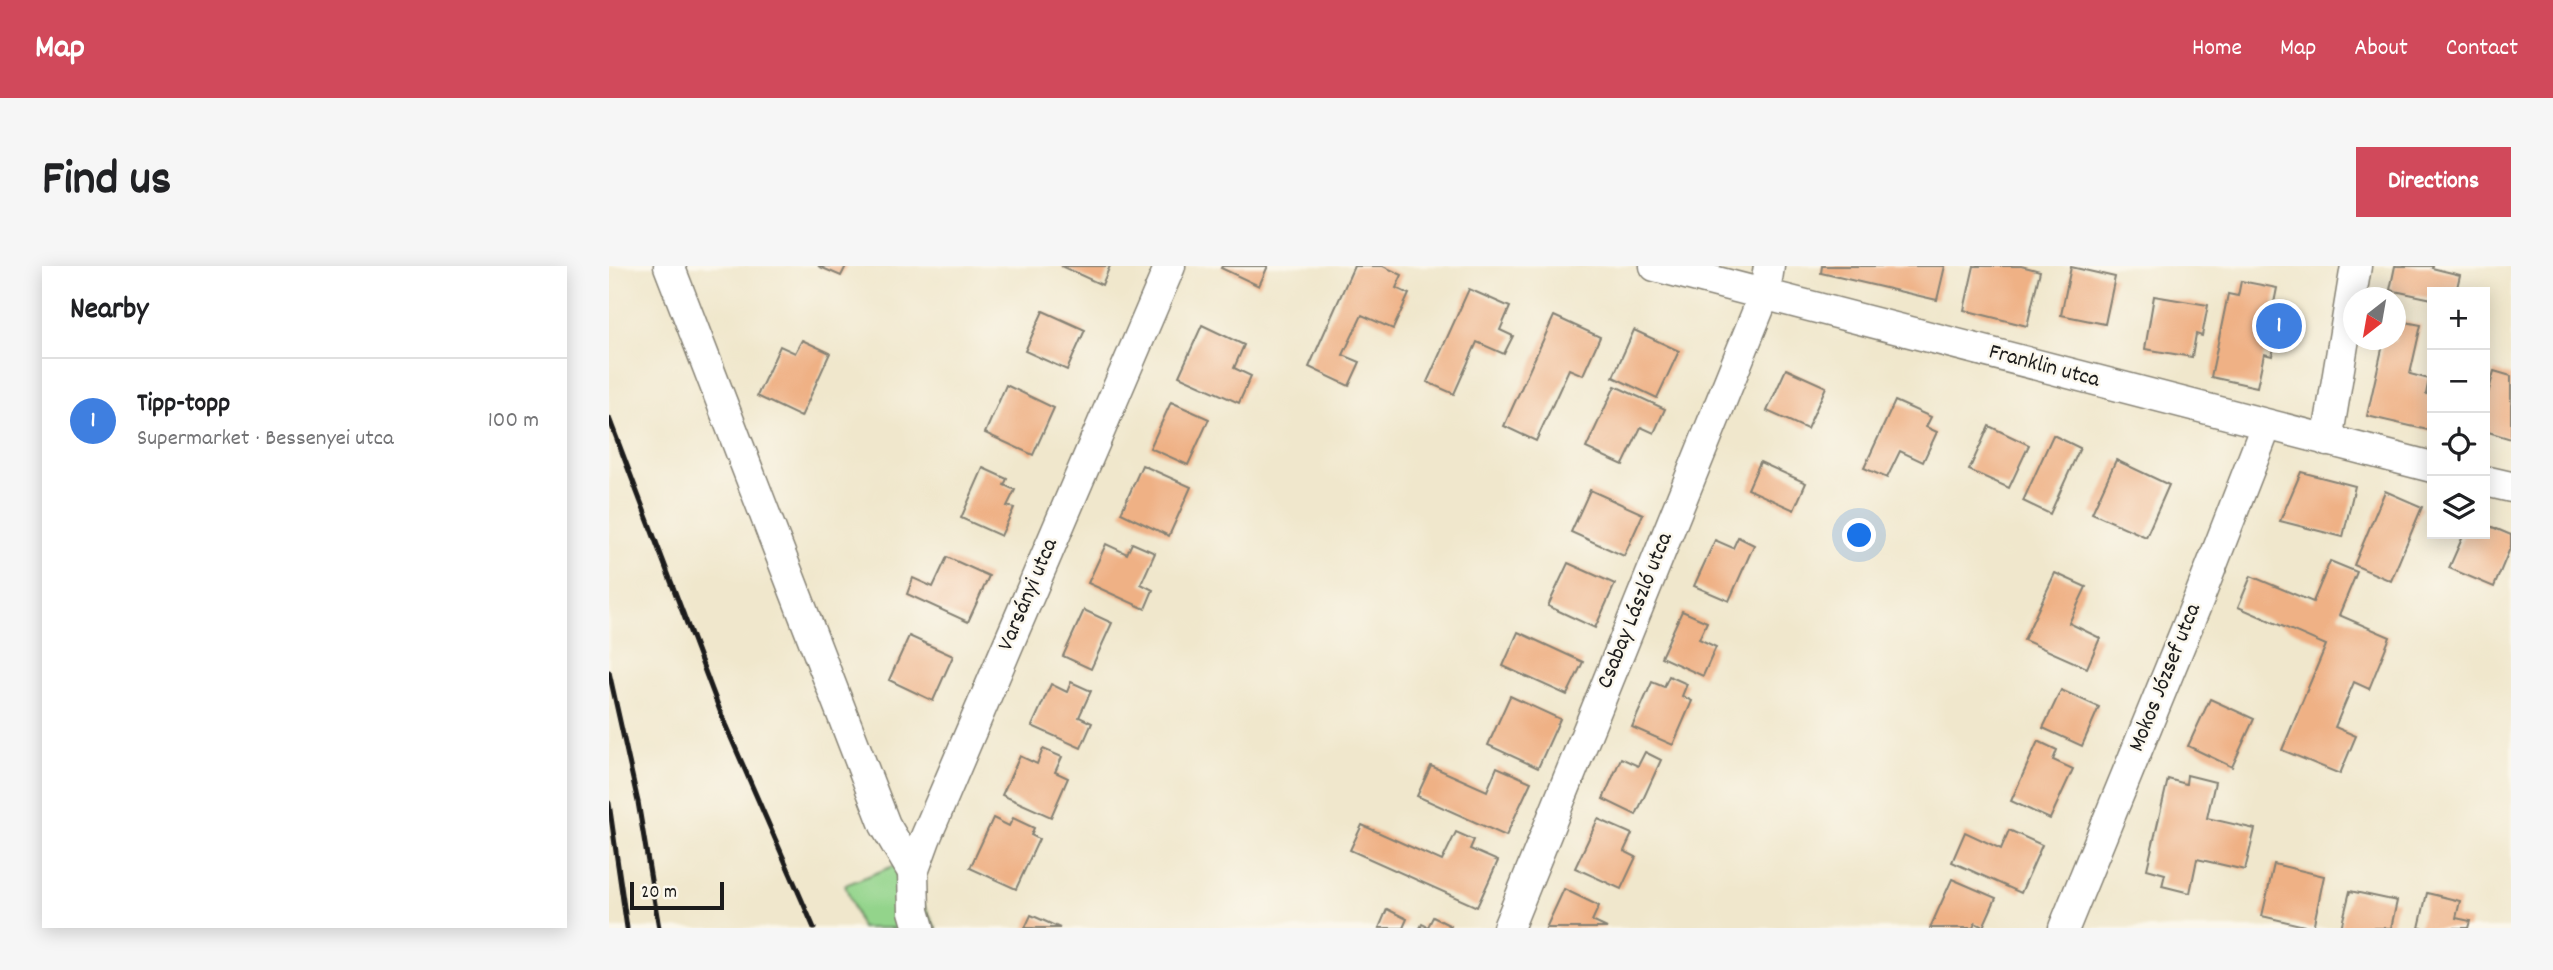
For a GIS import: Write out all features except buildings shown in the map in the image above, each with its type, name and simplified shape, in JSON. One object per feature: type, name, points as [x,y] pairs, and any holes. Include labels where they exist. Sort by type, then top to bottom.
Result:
[{"type":"street","points":[[669,266],[885,825],[913,872]]},
{"type":"street","name":"Varsányi utca","points":[[919,928],[915,911],[913,872],[925,839],[1170,266]]},
{"type":"street","name":"Franklin utca","points":[[1655,266],[1767,280],[2266,426],[2427,466]]},
{"type":"street","points":[[2327,441],[2357,266]]},
{"type":"street","name":"Csabay László utca","points":[[1508,928],[1767,280]]},
{"type":"street","name":"Mokos József utca","points":[[2068,927],[2266,426]]},
{"type":"street","points":[[2490,482],[2511,487]]},
{"type":"green space","points":[[901,863],[936,928],[861,928],[845,885]]},
{"type":"railway","points":[[609,418],[725,724],[814,928]]},
{"type":"railway","points":[[609,672],[638,802],[659,928]]},
{"type":"railway","points":[[609,803],[627,928]]},
{"type":"place","name":"Tipp-topp","points":[[2279,326]]}]
